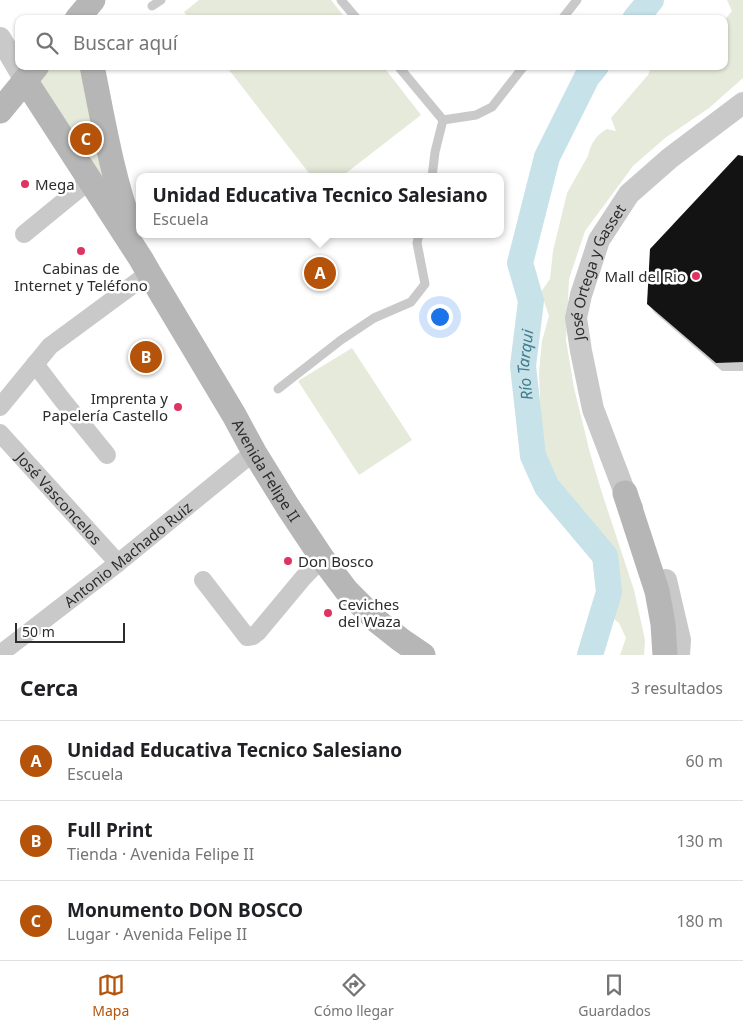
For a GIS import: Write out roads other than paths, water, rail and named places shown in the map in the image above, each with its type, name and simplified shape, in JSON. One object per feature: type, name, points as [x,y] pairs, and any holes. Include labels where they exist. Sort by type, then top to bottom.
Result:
[{"type":"main road","name":"Avenida Felipe II","points":[[93,70],[125,213],[145,266]]},
{"type":"main road","points":[[0,111],[31,73]]},
{"type":"main road","name":"Avenida Felipe II","points":[[31,73],[90,180],[145,266],[254,452],[322,558],[355,600],[377,621],[419,654]]},
{"type":"main road","points":[[625,493],[657,591],[663,624],[665,655]]},
{"type":"street","points":[[0,38],[15,55]]},
{"type":"street","name":"José Ortega y Gasset","points":[[679,655],[680,640],[666,580],[625,493],[593,409],[576,318],[580,295],[599,240],[629,194],[670,158],[743,103]]},
{"type":"street","points":[[24,234],[90,180]]},
{"type":"street","points":[[0,407],[50,346],[145,266]]},
{"type":"street","points":[[35,364],[107,455]]},
{"type":"street","name":"José Vasconcelos","points":[[0,433],[118,563]]},
{"type":"street","name":"Antonio Machado Ruiz","points":[[3,653],[118,563],[254,452]]},
{"type":"street","name":"José Ortega y Gasset","points":[[625,493],[638,539],[654,646],[653,655]]},
{"type":"street","points":[[203,580],[247,637],[253,636],[322,558]]},
{"type":"lane","points":[[152,6],[161,0]]},
{"type":"lane","points":[[341,0],[354,15]]},
{"type":"lane","points":[[565,15],[578,0]]},
{"type":"lane","points":[[401,70],[443,120]]},
{"type":"lane","points":[[443,120],[476,115],[492,107],[521,70]]},
{"type":"lane","points":[[432,173],[434,152],[443,120]]},
{"type":"lane","points":[[278,389],[374,318],[411,302],[425,284],[417,243],[418,238]]},
{"type":"waterway","name":"Río Tarqui","points":[[638,15],[651,0]]},
{"type":"waterway","name":"Río Tarqui","points":[[590,655],[609,592],[605,556],[547,487],[533,456],[523,366],[531,301],[520,263],[547,157],[587,77],[593,70]]},
{"type":"place","name":"Monumento DON BOSCO","points":[[86,139]]},
{"type":"place","name":"Mega","points":[[25,184]]},
{"type":"place","name":"Cabinas de Internet y Teléfono","points":[[81,251]]},
{"type":"place","name":"Unidad Educativa Tecnico Salesiano","points":[[320,273]]},
{"type":"place","name":"Mall del Rio","points":[[696,276]]},
{"type":"place","name":"Full Print","points":[[146,357]]},
{"type":"place","name":"Imprenta y Papelería Castello","points":[[178,407]]},
{"type":"place","name":"Don Bosco","points":[[288,561]]},
{"type":"place","name":"Ceviches del Waza","points":[[328,613]]}]
